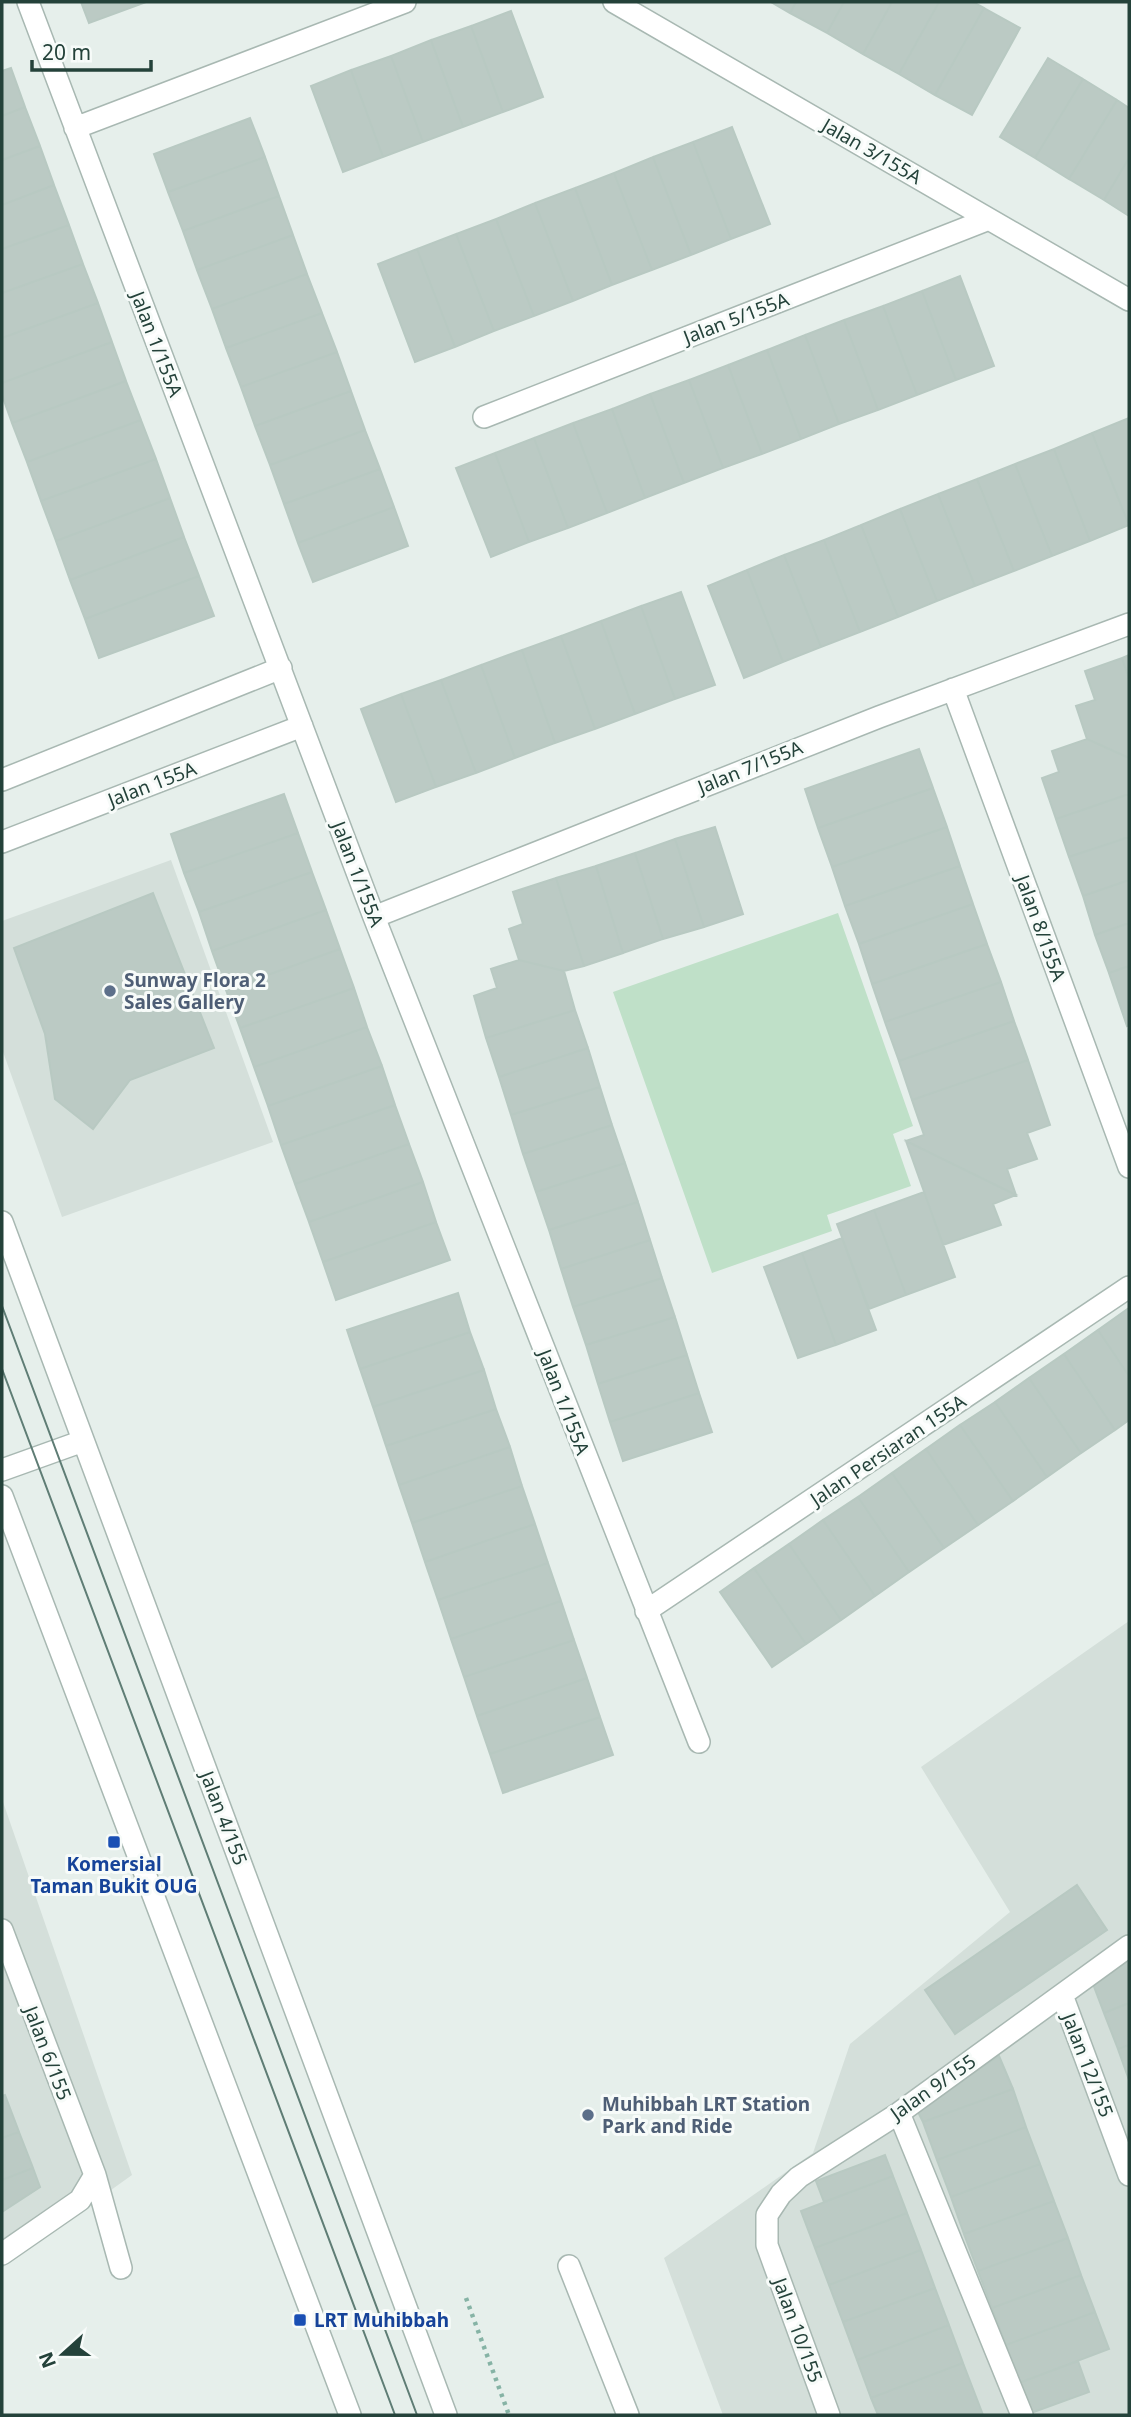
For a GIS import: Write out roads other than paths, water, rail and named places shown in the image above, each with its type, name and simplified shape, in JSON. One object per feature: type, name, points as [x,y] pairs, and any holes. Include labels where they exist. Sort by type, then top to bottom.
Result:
[{"type":"street","name":"Jalan 1/155A","points":[[28,2],[374,917],[699,1742]]},
{"type":"street","points":[[75,128],[405,2]]},
{"type":"street","name":"Jalan 3/155A","points":[[614,2],[1129,300]]},
{"type":"street","name":"Jalan 5/155A","points":[[484,418],[989,219]]},
{"type":"street","name":"Jalan 7/155A","points":[[374,917],[953,689],[1129,624]]},
{"type":"street","points":[[2,780],[281,668]]},
{"type":"street","name":"Jalan 8/155A","points":[[953,689],[1129,1167]]},
{"type":"street","name":"Jalan 155A","points":[[2,842],[302,726]]},
{"type":"street","name":"Jalan 4/155","points":[[2,1222],[446,2415]]},
{"type":"street","name":"Jalan Persiaran 155A","points":[[646,1611],[1129,1287]]},
{"type":"street","points":[[2,1470],[83,1441]]},
{"type":"street","points":[[2,1496],[350,2415]]},
{"type":"street","name":"Jalan 6/155","points":[[2,1930],[95,2175],[121,2268]]},
{"type":"street","name":"Jalan 9/155","points":[[767,2245],[767,2215],[781,2194],[799,2177],[899,2113],[1129,1946]]},
{"type":"street","name":"Jalan 12/155","points":[[1062,1995],[1129,2175]]},
{"type":"street","points":[[899,2113],[1022,2415]]},
{"type":"street","points":[[2,2254],[80,2200],[95,2175]]},
{"type":"street","name":"Jalan 10/155","points":[[767,2245],[829,2415]]},
{"type":"street","points":[[569,2266],[628,2415]]},
{"type":"tram line","points":[[2,1306],[417,2415]]},
{"type":"tram line","points":[[2,1369],[395,2415]]},
{"type":"place","name":"Sunway Flora 2 Sales Gallery","points":[[110,991]]},
{"type":"place","name":"Komersial Taman Bukit OUG","points":[[114,1842]]},
{"type":"place","name":"Muhibbah LRT Station Park and Ride","points":[[588,2115]]},
{"type":"place","name":"LRT Muhibbah","points":[[300,2320]]}]
